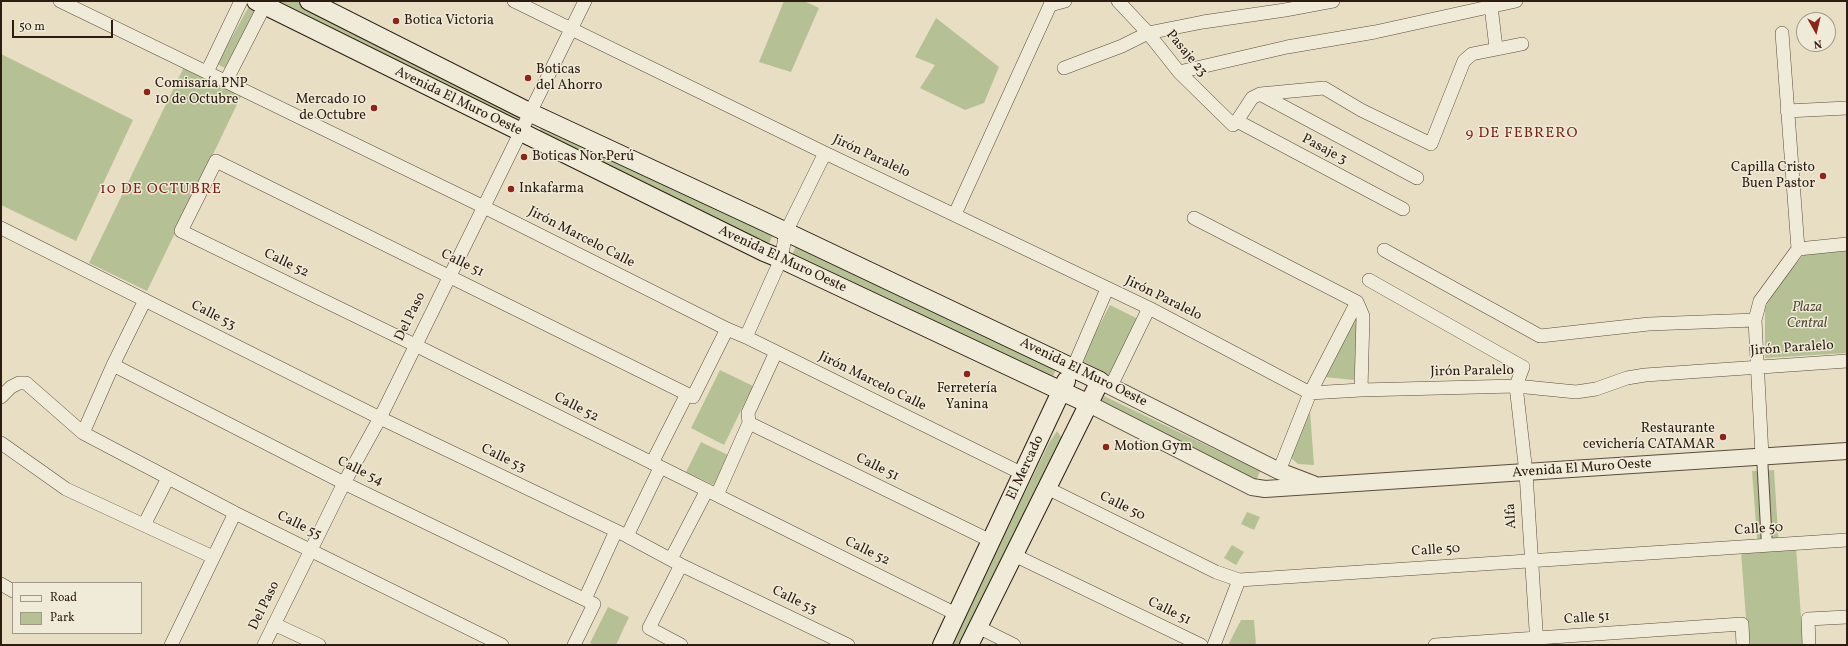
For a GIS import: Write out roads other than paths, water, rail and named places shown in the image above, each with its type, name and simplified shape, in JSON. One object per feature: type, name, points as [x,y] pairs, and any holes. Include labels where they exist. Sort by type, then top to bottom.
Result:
[{"type":"main road","name":"Avenida El Muro Oeste","points":[[309,1],[531,113],[1106,384]]},
{"type":"main road","name":"Avenida El Muro Oeste","points":[[262,2],[521,133],[764,252],[1089,404]]},
{"type":"main road","name":"El Mercado","points":[[942,645],[1073,368]]},
{"type":"main road","name":"El Mercado","points":[[969,645],[1089,404],[1106,384]]},
{"type":"street","name":"Jirón Marcelo Calle","points":[[60,1],[484,207],[727,329],[1023,474]]},
{"type":"street","points":[[207,72],[241,1]]},
{"type":"street","name":"Jirón Paralelo","points":[[514,1],[824,153],[1149,308],[1310,393],[1361,390],[1516,386],[1576,392],[1596,389],[1627,378],[1645,375],[1847,361]]},
{"type":"street","name":"Del Paso","points":[[264,645],[344,483],[380,418],[585,1]]},
{"type":"street","points":[[954,214],[1051,3],[1065,1]]},
{"type":"street","name":"Pasaje 23","points":[[1118,1],[1148,33],[1179,72],[1235,123]]},
{"type":"street","points":[[1064,68],[1122,46],[1148,33],[1203,22],[1285,10],[1333,1]]},
{"type":"street","points":[[1179,72],[1286,47],[1375,32],[1516,1]]},
{"type":"street","points":[[226,81],[262,2]]},
{"type":"street","points":[[1491,6],[1496,48]]},
{"type":"street","points":[[1767,546],[1757,368],[1756,320],[1760,301],[1798,249],[1782,33]]},
{"type":"street","points":[[1235,123],[1252,98],[1260,94],[1324,88],[1361,110],[1431,144],[1464,61],[1472,54],[1522,44]]},
{"type":"street","points":[[1260,94],[1418,178]]},
{"type":"street","points":[[1787,111],[1847,108]]},
{"type":"street","name":"Pasaje 3","points":[[1235,123],[1403,209]]},
{"type":"street","points":[[746,338],[781,259],[786,232],[824,153]]},
{"type":"street","name":"Calle 52","points":[[216,161],[181,231],[415,345],[956,614]]},
{"type":"street","name":"Calle 51","points":[[216,161],[449,275],[690,396]]},
{"type":"street","points":[[1194,218],[1357,302],[1363,316],[1361,390]]},
{"type":"street","name":"Calle 53","points":[[1,228],[380,418],[622,533],[676,562],[848,645]]},
{"type":"street","points":[[1798,249],[1847,244]]},
{"type":"street","points":[[1384,250],[1540,336],[1649,324],[1756,320]]},
{"type":"street","points":[[1369,280],[1522,367],[1516,386]]},
{"type":"street","name":"El Mercado","points":[[1073,368],[1107,289]]},
{"type":"street","points":[[83,433],[113,365],[145,300]]},
{"type":"street","points":[[1279,471],[1310,393],[1357,302]]},
{"type":"street","points":[[1106,384],[1149,308]]},
{"type":"street","points":[[574,645],[590,602],[622,533],[690,396],[727,329]]},
{"type":"street","points":[[681,645],[649,628],[676,562],[749,423],[748,412],[776,352]]},
{"type":"street","name":"Calle 54","points":[[113,365],[344,483],[590,602]]},
{"type":"street","name":"Calle 55","points":[[1,397],[19,383],[26,383],[83,433],[235,513],[502,645]]},
{"type":"street","name":"Avenida El Muro Oeste","points":[[1106,384],[1279,471],[1316,485]]},
{"type":"street","name":"Alfa","points":[[1516,386],[1526,473],[1537,642]]},
{"type":"street","name":"Avenida El Muro Oeste","points":[[1089,404],[1252,487],[1265,489],[1847,451]]},
{"type":"street","name":"Calle 51","points":[[749,423],[991,540]]},
{"type":"street","points":[[1,443],[66,489],[214,557]]},
{"type":"street","points":[[144,525],[168,478]]},
{"type":"street","name":"Calle 50","points":[[1048,488],[1216,572],[1239,580],[1847,540]]},
{"type":"street","points":[[171,645],[235,513]]},
{"type":"street","name":"Calle 51","points":[[1014,555],[1201,645]]},
{"type":"street","points":[[1214,645],[1239,580]]},
{"type":"street","points":[[1,584],[12,590]]},
{"type":"street","points":[[1809,645],[1808,619],[1847,617]]},
{"type":"street","points":[[274,624],[319,645]]},
{"type":"street","name":"Calle 51","points":[[1435,645],[1537,642],[1742,624],[1743,645]]},
{"type":"street","points":[[978,627],[1014,645]]},
{"type":"place","name":"Botica Victoria","points":[[396,21]]},
{"type":"place","name":"Boticas del Ahorro","points":[[528,78]]},
{"type":"place","name":"Comisaría PNP 10 de Octubre","points":[[147,92]]},
{"type":"place","name":"Mercado 10 de Octubre","points":[[374,108]]},
{"type":"place","name":"Boticas Nor Perú","points":[[524,157]]},
{"type":"place","name":"Capilla Cristo Buen Pastor","points":[[1823,176]]},
{"type":"place","name":"Inkafarma","points":[[511,189]]},
{"type":"place","name":"Ferretería Yanina","points":[[967,374]]},
{"type":"place","name":"Restaurante cevichería CATAMAR","points":[[1723,437]]},
{"type":"place","name":"Motion Gym","points":[[1106,447]]},
{"type":"district","name":"9 DE FEBRERO","points":[[1522,134]]},
{"type":"district","name":"10 DE OCTUBRE","points":[[161,190]]},
{"type":"park label","name":"Plaza Central","points":[[1807,316]]}]
